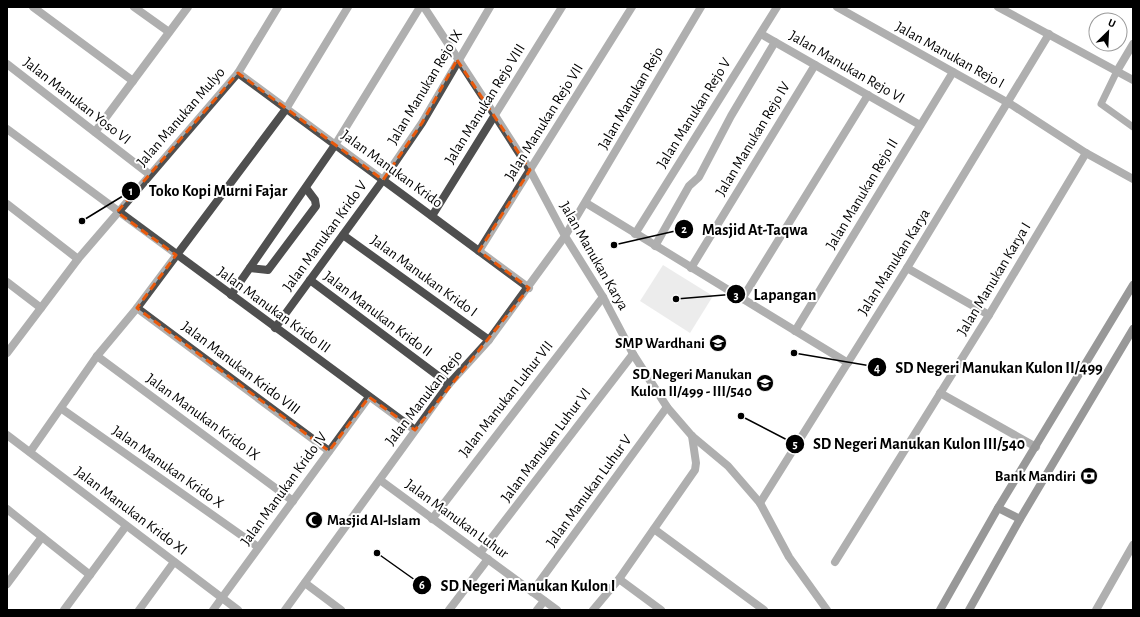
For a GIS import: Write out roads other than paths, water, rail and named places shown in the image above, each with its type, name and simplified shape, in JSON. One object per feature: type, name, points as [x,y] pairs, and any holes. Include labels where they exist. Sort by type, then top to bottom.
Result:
[{"type":"street","points":[[33,7],[133,81]]},
{"type":"street","points":[[134,7],[169,32]]},
{"type":"street","points":[[96,132],[188,7]]},
{"type":"street","name":"Jalan Manukan Mulyo","points":[[7,353],[78,259],[149,174],[238,73],[278,7]]},
{"type":"street","points":[[30,452],[62,409],[97,356],[137,308],[286,108],[348,7]]},
{"type":"street","points":[[231,295],[335,145],[420,7]]},
{"type":"street","name":"Jalan Manukan Karya","points":[[424,7],[457,60],[530,170],[565,236],[603,297],[633,354],[667,407],[692,436],[728,466],[760,503],[789,557],[827,610]]},
{"type":"street","name":"Jalan Manukan Rejo IX","points":[[383,180],[422,123],[457,60],[490,7]]},
{"type":"street","name":"Jalan Manukan Rejo VIII","points":[[432,216],[494,114],[562,7]]},
{"type":"street","name":"Jalan Manukan Rejo VII","points":[[480,251],[632,7]]},
{"type":"street","name":"Jalan Manukan Rejo","points":[[285,610],[449,384],[490,340],[529,288],[565,236],[586,203],[701,7]]},
{"type":"street","name":"Jalan Manukan Rejo V","points":[[635,234],[777,7]]},
{"type":"street","name":"Jalan Manukan Rejo I","points":[[837,7],[1008,103],[1086,153],[1133,179]]},
{"type":"street","points":[[998,7],[1133,80]]},
{"type":"street","name":"Jalan Manukan Rejo VI","points":[[761,34],[920,125]]},
{"type":"street","name":"Jalan Manukan Karya","points":[[760,503],[908,268],[1049,34]]},
{"type":"street","points":[[655,246],[689,186],[699,177],[731,116],[775,42]]},
{"type":"street","points":[[1117,71],[1133,44]]},
{"type":"street","name":"Jalan Manukan Yoso VI","points":[[7,64],[149,174]]},
{"type":"street","name":"Jalan Manukan Rejo IV","points":[[691,268],[815,65]]},
{"type":"street","name":"Jalan Manukan Rejo II","points":[[795,331],[953,72]]},
{"type":"street","name":"Jalan Manukan Krido","points":[[238,73],[529,288]]},
{"type":"street","points":[[742,299],[868,95]]},
{"type":"street","name":"Jalan Manukan Krido III","points":[[7,129],[117,212],[415,430]]},
{"type":"street","name":"Jalan Manukan Karya I","points":[[835,562],[989,315],[1086,153]]},
{"type":"street","name":"Jalan Manukan Krido V","points":[[275,328],[383,180]]},
{"type":"street","points":[[250,268],[265,271],[268,270],[316,206],[315,200],[306,188]]},
{"type":"street","points":[[586,203],[848,363]]},
{"type":"street","points":[[7,204],[78,259]]},
{"type":"street","name":"Jalan Manukan Krido I","points":[[343,235],[490,340]]},
{"type":"street","points":[[908,268],[989,315]]},
{"type":"street","name":"Jalan Manukan Krido II","points":[[310,280],[449,384]]},
{"type":"street","points":[[7,282],[42,308]]},
{"type":"street","points":[[940,610],[998,508],[1133,285]]},
{"type":"street","name":"Jalan Manukan Luhur VII","points":[[432,519],[603,297]]},
{"type":"street","name":"Jalan Manukan Krido VIII","points":[[137,308],[329,451]]},
{"type":"street","points":[[969,610],[1020,519],[1133,329]]},
{"type":"street","name":"Jalan Manukan Luhur VI","points":[[480,553],[633,354]]},
{"type":"street","name":"Jalan Manukan Krido IX","points":[[97,356],[293,501]]},
{"type":"street","points":[[940,393],[1036,447]]},
{"type":"street","name":"Jalan Manukan Krido IV","points":[[213,610],[369,397]]},
{"type":"street","name":"Jalan Manukan Luhur V","points":[[532,592],[667,407]]},
{"type":"street","name":"Jalan Manukan Krido X","points":[[62,409],[258,547]]},
{"type":"street","name":"Jalan Manukan Krido XI","points":[[7,435],[238,610]]},
{"type":"street","points":[[593,610],[619,579],[695,470],[696,463],[692,436]]},
{"type":"street","name":"Jalan Manukan Luhur","points":[[380,480],[556,610]]},
{"type":"street","points":[[998,508],[1020,519]]},
{"type":"street","points":[[7,509],[90,575]]},
{"type":"street","points":[[64,610],[126,526]]},
{"type":"street","points":[[654,529],[764,610]]},
{"type":"street","points":[[7,584],[42,537]]},
{"type":"street","points":[[1096,610],[1133,546]]},
{"type":"street","points":[[449,610],[488,559]]},
{"type":"street","points":[[139,610],[174,562]]},
{"type":"street","points":[[619,579],[660,610]]},
{"type":"street","points":[[305,583],[341,610]]},
{"type":"street","points":[[537,610],[544,601]]},
{"type":"lane","points":[[1117,71],[1101,104],[1133,127]]},
{"type":"place","name":"Toko Kopi Murni Fajar","points":[[82,221]]},
{"type":"place","name":"Masjid At-Taqwa","points":[[614,245]]},
{"type":"place","name":"Lapangan","points":[[676,299]]},
{"type":"place","name":"SMP Wardhani","points":[[718,343]]},
{"type":"place","name":"SD Negeri Manukan Kulon II/499","points":[[794,353]]},
{"type":"place","name":"SD Negeri Manukan Kulon II/499 - III/540","points":[[765,383]]},
{"type":"place","name":"SD Negeri Manukan Kulon III/540","points":[[741,416]]},
{"type":"place","name":"Bank Mandiri","points":[[1089,476]]},
{"type":"place","name":"Masjid Al-Islam","points":[[314,520]]},
{"type":"place","name":"SD Negeri Manukan Kulon I","points":[[377,553]]}]
